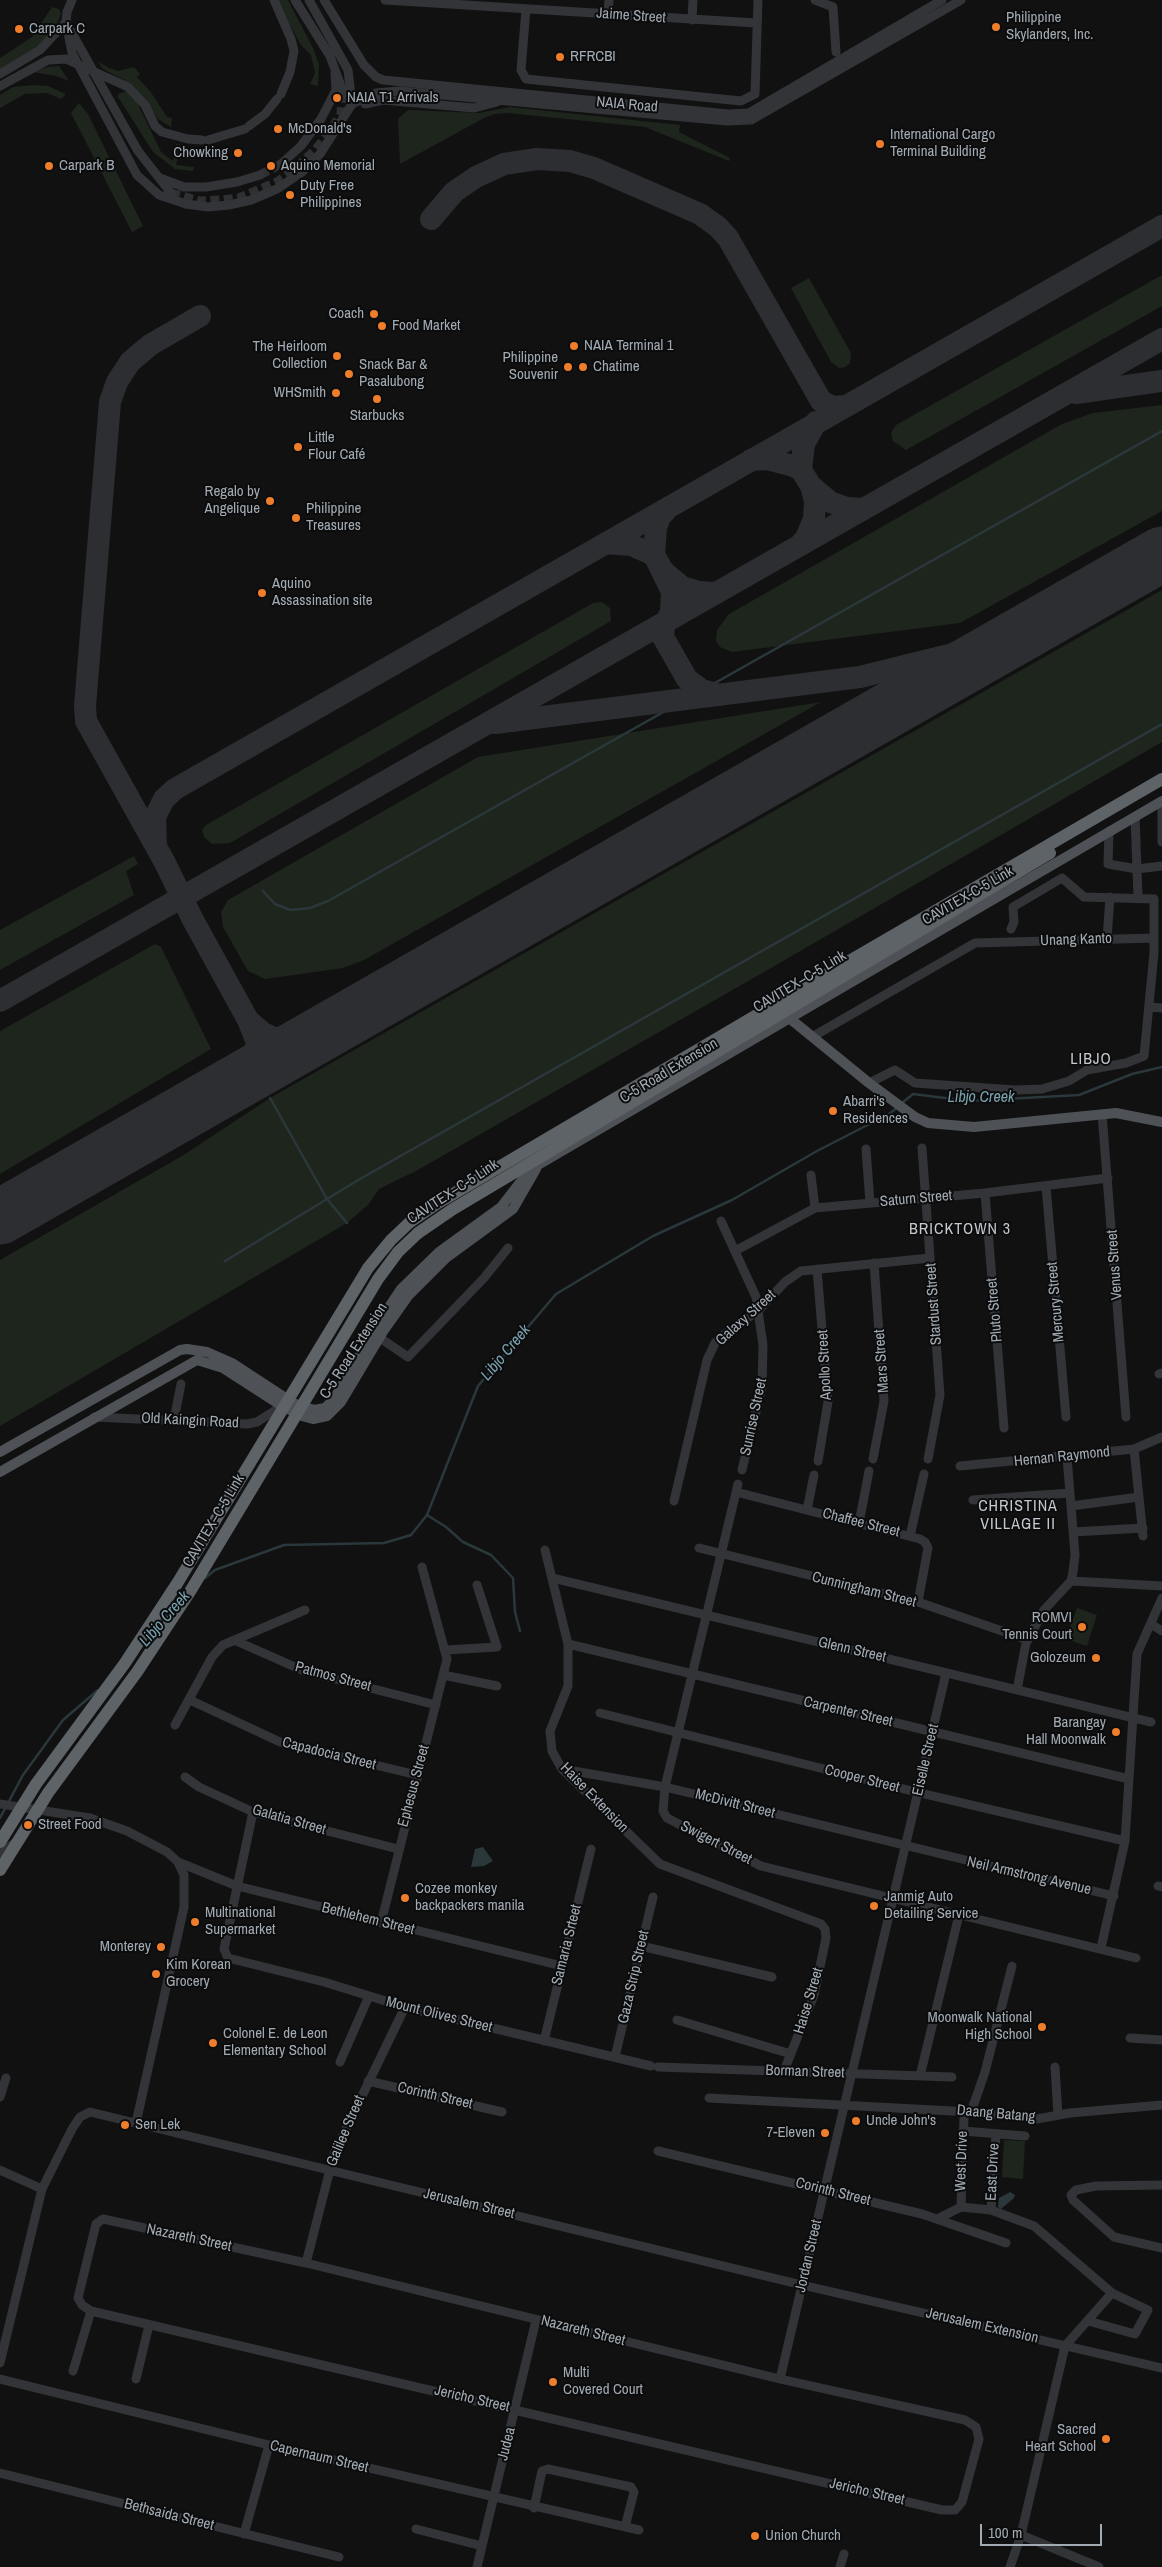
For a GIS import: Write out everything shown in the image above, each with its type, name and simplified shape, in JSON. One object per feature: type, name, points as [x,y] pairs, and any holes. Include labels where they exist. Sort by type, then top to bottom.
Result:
[{"type":"highway","name":"CAVITEX–C-5 Link","points":[[0,1842],[36,1784],[125,1663],[178,1582],[368,1268],[387,1244],[410,1222],[438,1203],[796,992],[1162,779]]},
{"type":"highway","name":"CAVITEX–C-5 Link","points":[[0,1870],[48,1793],[137,1672],[190,1590],[384,1269],[418,1233],[452,1209],[1162,788]]},
{"type":"main road","name":"CAVITEX-C-5 Link","points":[[788,1017],[1162,801]]},
{"type":"main road","points":[[788,1017],[869,1083],[915,1117],[928,1123],[974,1127],[1125,1113],[1162,1122]]},
{"type":"main road","name":"C-5 Road Extension","points":[[0,1452],[180,1350],[187,1349],[205,1352],[232,1363],[293,1403],[314,1410],[325,1408],[334,1399],[380,1320],[402,1289],[440,1252],[501,1207],[522,1180],[538,1165],[788,1017]]},
{"type":"main road","name":"C-5 Road Extension","points":[[0,1472],[93,1417],[196,1360],[223,1368],[282,1406],[309,1418],[321,1418],[330,1414],[343,1398],[408,1296],[431,1271],[465,1243],[513,1209],[538,1165]]},
{"type":"street","points":[[72,0],[67,12],[66,22],[68,41],[104,115],[137,175],[151,189],[177,203],[217,207],[251,200],[289,182],[320,154],[352,104],[348,70],[310,2]]},
{"type":"street","points":[[0,86],[48,60],[66,59],[92,70],[135,93],[155,126],[162,132],[181,138],[205,140],[247,128],[265,114],[279,96],[290,72],[294,51],[274,0]]},
{"type":"street","points":[[295,0],[330,56],[342,89],[342,96]]},
{"type":"street","name":"NAIA Road","points":[[324,0],[364,65],[376,77],[384,80],[728,114],[749,113],[942,0]]},
{"type":"street","name":"Jaime Street","points":[[385,0],[447,2],[608,15],[756,24]]},
{"type":"street","points":[[608,15],[609,0]]},
{"type":"street","points":[[692,20],[693,0]]},
{"type":"street","points":[[526,9],[521,70],[526,79],[741,101],[755,94],[758,0]]},
{"type":"street","points":[[815,0],[833,7],[836,52]]},
{"type":"street","name":"NAIA Road","points":[[352,104],[366,97],[389,91],[712,120],[751,120],[961,0]]},
{"type":"street","points":[[66,22],[152,171],[171,194]]},
{"type":"street","points":[[0,74],[40,50],[66,22]]},
{"type":"street","points":[[280,164],[300,146],[321,119],[336,90],[336,73]]},
{"type":"street","points":[[341,114],[375,100],[474,108],[500,101]]},
{"type":"street","points":[[152,171],[167,182],[184,187],[221,186],[260,175]]},
{"type":"street","points":[[1162,810],[1162,842]]},
{"type":"street","points":[[1135,816],[1138,898]]},
{"type":"street","points":[[1109,831],[1108,864],[1137,869],[1162,866]]},
{"type":"street","points":[[869,1083],[895,1070],[915,1083],[1015,1090],[1052,1087],[1069,1081],[1087,1070],[1119,1065],[1144,1056],[1150,1008],[1154,899],[1084,897],[1062,878],[1013,906],[1014,922],[1011,929]]},
{"type":"street","points":[[1107,939],[1110,897]]},
{"type":"street","name":"Unang Kanto","points":[[812,1037],[975,943],[1154,938]]},
{"type":"street","points":[[1150,1008],[1162,1008]]},
{"type":"street","name":"Venus Street","points":[[1102,1114],[1126,1417]]},
{"type":"street","name":"Stardust Street","points":[[922,1148],[940,1395],[928,1459]]},
{"type":"street","points":[[866,1149],[870,1203]]},
{"type":"street","points":[[811,1175],[815,1208]]},
{"type":"street","name":"Saturn Street","points":[[735,1251],[815,1208],[985,1193],[1108,1178]]},
{"type":"street","name":"Mercury Street","points":[[1046,1186],[1066,1417]]},
{"type":"street","name":"Pluto Street","points":[[985,1193],[1004,1428]]},
{"type":"street","name":"Sunrise Street","points":[[721,1221],[756,1297],[764,1364],[762,1387],[742,1470]]},
{"type":"street","points":[[380,1338],[408,1356],[484,1278],[508,1248]]},
{"type":"street","name":"Galaxy Street","points":[[674,1502],[711,1350],[722,1336],[759,1310],[792,1275],[801,1270],[930,1258]]},
{"type":"street","name":"Mars Street","points":[[873,1459],[884,1401],[874,1263]]},
{"type":"street","name":"Apollo Street","points":[[817,1269],[828,1402],[818,1461]]},
{"type":"street","points":[[174,1420],[181,1384]]},
{"type":"street","name":"Old Kaingin Road","points":[[93,1417],[247,1424],[257,1422],[282,1406]]},
{"type":"street","name":"Hernan Raymond","points":[[960,1466],[1134,1449],[1162,1437]]},
{"type":"street","points":[[1073,1532],[1143,1532],[1134,1449]]},
{"type":"street","points":[[1016,1690],[1028,1640],[1044,1610],[1070,1581],[1075,1555],[1067,1457]]},
{"type":"street","points":[[859,1523],[869,1471]]},
{"type":"street","points":[[910,1536],[924,1474]]},
{"type":"street","points":[[807,1510],[814,1475]]},
{"type":"street","name":"Chaffee Street","points":[[737,1488],[807,1510],[910,1536],[925,1542],[928,1548],[918,1602]]},
{"type":"street","name":"Swigert Street","points":[[737,1488],[708,1616],[665,1787],[662,1811],[667,1818],[752,1862],[1136,1958]]},
{"type":"street","points":[[973,1500],[1070,1493]]},
{"type":"street","points":[[1071,1506],[1140,1497]]},
{"type":"street","name":"Cunningham Street","points":[[699,1548],[918,1602],[1028,1640]]},
{"type":"street","name":"Haise Extension","points":[[545,1550],[568,1644],[568,1686],[550,1731],[552,1751],[562,1769],[660,1864],[821,1924],[825,1929]]},
{"type":"street","points":[[422,1567],[446,1650],[496,1648],[477,1585]]},
{"type":"street","name":"Glenn Street","points":[[553,1578],[1151,1722]]},
{"type":"street","points":[[1070,1581],[1162,1586]]},
{"type":"street","points":[[1100,1948],[1114,1896],[1125,1841],[1137,1654],[1162,1598]]},
{"type":"street","points":[[175,1725],[212,1657],[223,1645],[305,1610]]},
{"type":"street","points":[[1151,1624],[1162,1631]]},
{"type":"street","name":"Patmos Street","points":[[234,1640],[304,1670],[436,1705]]},
{"type":"street","name":"Carpenter Street","points":[[568,1644],[1129,1779]]},
{"type":"street","name":"Ephesus Street","points":[[381,1923],[447,1659],[446,1650]]},
{"type":"street","name":"Eiselle Street","points":[[906,1847],[946,1673]]},
{"type":"street","points":[[443,1675],[497,1686]]},
{"type":"street","name":"Capadocia Street","points":[[190,1700],[280,1742],[417,1775]]},
{"type":"street","name":"Cooper Street","points":[[600,1713],[918,1793],[1125,1841]]},
{"type":"street","name":"McDivitt Street","points":[[562,1769],[665,1787],[906,1847]]},
{"type":"street","name":"Galatia Street","points":[[185,1777],[199,1787],[253,1812],[398,1849]]},
{"type":"street","name":"Bethlehem Street","points":[[0,1804],[90,1818],[106,1823],[154,1844],[178,1862],[237,1886],[381,1923],[562,1966]]},
{"type":"street","points":[[0,1854],[12,1846],[31,1808]]},
{"type":"street","points":[[237,1886],[253,1812]]},
{"type":"street","points":[[845,2104],[906,1847]]},
{"type":"street","name":"Neil Armstrong Avenue","points":[[906,1847],[1114,1896]]},
{"type":"street","name":"Samaria Srteet","points":[[544,2041],[591,1849]]},
{"type":"street","points":[[136,2122],[184,1907],[184,1875],[178,1862]]},
{"type":"street","name":"Mount Olives Street","points":[[237,1886],[224,1949],[228,1958],[404,2007],[654,2066]]},
{"type":"street","name":"Gaza Strip Street","points":[[615,2057],[653,1897]]},
{"type":"street","points":[[920,2076],[959,1915]]},
{"type":"street","name":"Haise Street","points":[[784,2071],[814,1995],[826,1938],[825,1929]]},
{"type":"street","points":[[641,1946],[772,1977]]},
{"type":"street","points":[[971,2112],[985,2072],[1012,1966]]},
{"type":"street","points":[[340,2062],[369,1996]]},
{"type":"street","name":"Galilee Street","points":[[306,2263],[328,2171],[368,2081],[404,2007]]},
{"type":"street","points":[[677,2020],[791,2054]]},
{"type":"street","points":[[1130,2038],[1162,2040]]},
{"type":"street","name":"Borman Street","points":[[654,2066],[952,2077]]},
{"type":"street","points":[[1054,2067],[1058,2114]]},
{"type":"street","points":[[0,2096],[6,2078]]},
{"type":"street","name":"Corinth Street","points":[[368,2081],[502,2112]]},
{"type":"street","name":"Daang Batang","points":[[709,2098],[971,2112],[1036,2119],[1058,2114],[1162,2105]]},
{"type":"street","name":"Jordan Street","points":[[780,2379],[845,2104]]},
{"type":"street","name":"Jerusalem Street","points":[[0,2363],[42,2189],[80,2117],[90,2112],[802,2285]]},
{"type":"street","name":"West Drive","points":[[937,2219],[961,2207],[964,2118]]},
{"type":"street","points":[[963,2131],[1025,2136]]},
{"type":"street","name":"East Drive","points":[[991,2210],[996,2134]]},
{"type":"street","name":"Corinth Street","points":[[658,2151],[937,2219],[1006,2243]]},
{"type":"street","points":[[0,2170],[42,2189]]},
{"type":"street","points":[[1162,2186],[1096,2186],[1076,2190],[1071,2195],[1073,2200],[1114,2237],[1162,2248]]},
{"type":"street","points":[[961,2207],[991,2210],[1034,2226],[1112,2293],[1148,2310],[1136,2333],[1130,2334],[1088,2321]]},
{"type":"street","name":"Nazareth Street","points":[[91,2312],[82,2305],[78,2298],[96,2224],[102,2219],[306,2263],[780,2379],[972,2423],[976,2427],[978,2439],[962,2502],[955,2510]]},
{"type":"street","name":"Jerusalem Extension","points":[[802,2285],[1162,2368]]},
{"type":"street","points":[[1010,2567],[1021,2535],[1065,2346],[1088,2321],[1089,2316],[1112,2293]]},
{"type":"street","points":[[73,2371],[91,2312]]},
{"type":"street","name":"Jericho Street","points":[[91,2312],[516,2409],[942,2510],[955,2510]]},
{"type":"street","name":"Judea","points":[[477,2567],[536,2320]]},
{"type":"street","points":[[136,2379],[149,2325]]},
{"type":"street","name":"Capernaum Street","points":[[0,2379],[534,2508],[639,2530]]},
{"type":"street","points":[[244,2534],[269,2445]]},
{"type":"street","points":[[534,2508],[542,2471],[548,2469],[631,2487],[634,2492],[625,2527]]},
{"type":"street","name":"Bethsaida Street","points":[[0,2473],[339,2556]]},
{"type":"street","points":[[416,2529],[482,2546]]},
{"type":"street","points":[[1021,2535],[1099,2567]]},
{"type":"street","points":[[840,2567],[844,2554]]},
{"type":"shaded area","points":[[276,0],[288,0],[313,48],[319,65],[318,86],[310,84],[315,73],[311,55],[301,45]]},
{"type":"shaded area","points":[[52,7],[59,9],[61,14],[54,32],[45,43],[0,70],[0,58],[32,37]]},
{"type":"shaded area","points":[[97,61],[118,71],[134,67],[140,74],[137,77],[150,91],[167,117],[172,118],[171,127],[158,119],[138,92],[124,80],[103,69]]},
{"type":"shaded area","points":[[59,66],[69,81],[56,76],[33,72],[48,67]]},
{"type":"shaded area","points":[[48,86],[66,94],[61,99],[47,93],[25,94],[0,108],[0,95],[13,87]]},
{"type":"shaded area","points":[[126,91],[136,100],[161,152],[173,161],[176,144],[180,145],[176,165],[194,167],[193,171],[175,169],[153,152],[118,97],[118,94]]},
{"type":"shaded area","points":[[79,103],[88,114],[143,226],[132,232],[71,113]]},
{"type":"shaded area","points":[[510,107],[680,125],[679,132],[730,158],[729,161],[645,127],[508,113],[494,114],[484,118],[400,164],[398,119],[408,110],[479,113]]},
{"type":"shaded area","points":[[1162,275],[1162,306],[906,450],[893,441],[891,433],[896,425]]},
{"type":"shaded area","points":[[809,278],[851,353],[850,363],[845,367],[839,368],[831,362],[791,288]]},
{"type":"shaded area","points":[[1162,405],[1162,511],[960,623],[732,652],[720,647],[716,642],[717,630],[729,614],[1062,424],[1093,413]]},
{"type":"shaded area","points":[[1162,590],[1162,742],[416,1171],[379,1189],[368,1205],[347,1223],[0,1426],[0,1260],[182,1156],[270,1098]]},
{"type":"shaded area","points":[[602,602],[610,608],[611,621],[230,843],[212,844],[204,837],[202,830],[206,825],[593,603]]},
{"type":"shaded area","points":[[821,702],[364,960],[343,968],[265,979],[248,971],[223,927],[221,912],[228,900],[478,757]]},
{"type":"shaded area","points":[[134,856],[138,864],[126,871],[134,895],[0,970],[0,930]]},
{"type":"shaded area","points":[[155,944],[161,947],[211,1049],[0,1174],[0,1031]]},
{"type":"shaded area","name":"ROMVI Tennis Court","points":[[1077,1608],[1097,1615],[1087,1646],[1066,1639]]},
{"type":"shaded area","points":[[483,1847],[493,1861],[484,1866],[471,1867],[475,1849]]},
{"type":"shaded area","points":[[1004,2140],[1025,2141],[1023,2179],[1002,2177]]},
{"type":"shaded area","points":[[1010,2192],[1015,2195],[1014,2198],[1001,2209],[998,2207],[999,2198]]},
{"type":"waterway","points":[[263,891],[275,904],[290,910],[310,908],[328,901],[1162,431]]},
{"type":"waterway","points":[[225,1261],[360,1179],[1162,724]]},
{"type":"waterway","name":"Libjo Creek","points":[[902,1103],[913,1094],[969,1101],[1079,1095],[1132,1074],[1162,1067]]},
{"type":"waterway","points":[[270,1098],[327,1199],[347,1223]]},
{"type":"waterway","name":"Libjo Creek","points":[[205,1578],[215,1570],[284,1545],[384,1543],[411,1535],[427,1515],[478,1386],[556,1294],[653,1236],[732,1200],[817,1151],[889,1114],[898,1107]]},
{"type":"waterway","points":[[427,1515],[446,1527],[463,1542],[491,1555],[513,1578],[515,1612],[520,1631]]},
{"type":"waterway","name":"Libjo Creek","points":[[154,1629],[173,1606]]},
{"type":"waterway","name":"Libjo Creek","points":[[0,1818],[23,1775],[63,1720],[98,1690]]},
{"type":"taxiway","points":[[431,219],[454,192],[476,177],[504,164],[537,159],[570,161],[594,168],[700,214],[718,227],[728,238],[821,401],[833,407],[846,406]]},
{"type":"taxiway","points":[[156,846],[155,817],[164,799],[175,789],[1162,226]]},
{"type":"taxiway","points":[[200,316],[150,345],[130,362],[117,382],[110,402],[85,706],[86,721],[164,861],[193,920],[248,1020],[263,1033],[279,1040],[299,1040],[326,1031]]},
{"type":"taxiway","points":[[0,1001],[1162,339]]},
{"type":"taxiway","points":[[1076,393],[1162,381]]},
{"type":"taxiway","points":[[816,422],[804,444],[801,470],[811,486],[830,502],[847,508],[864,509]]},
{"type":"taxiway","points":[[751,460],[767,459],[793,466],[801,470],[811,486],[815,501],[814,519],[806,538],[800,545]]},
{"type":"taxiway","points":[[669,507],[660,517],[656,528],[654,555],[663,571],[682,587],[699,592],[716,593]]},
{"type":"taxiway","points":[[606,543],[631,545],[654,555],[672,592],[671,612],[664,626],[663,637],[687,679],[702,690],[720,695]]},
{"type":"taxiway","points":[[495,723],[860,677],[953,654],[1036,625]]},
{"type":"taxiway","points":[[236,1082],[248,1072],[257,1050],[256,1040],[248,1020]]},
{"type":"runway","points":[[0,1217],[1162,554]]},
{"type":"tunnel","points":[[171,193],[200,201],[222,200],[239,198],[277,182],[293,171],[316,149],[331,130],[341,114],[342,96]]},
{"type":"tunnel","points":[[260,175],[281,164]]},
{"type":"place","name":"Philippine Skylanders, Inc.","points":[[996,27]]},
{"type":"place","name":"Carpark C","points":[[19,29]]},
{"type":"place","name":"RFRCBI","points":[[560,57]]},
{"type":"place","name":"NAIA T1 Arrivals","points":[[337,98]]},
{"type":"place","name":"McDonald's","points":[[278,129]]},
{"type":"place","name":"International Cargo Terminal Building","points":[[880,144]]},
{"type":"place","name":"Chowking","points":[[238,153]]},
{"type":"place","name":"Carpark B","points":[[49,166]]},
{"type":"place","name":"Aquino Memorial","points":[[271,166]]},
{"type":"place","name":"Duty Free Philippines","points":[[290,195]]},
{"type":"place","name":"Coach","points":[[374,314]]},
{"type":"place","name":"Food Market","points":[[382,326]]},
{"type":"place","name":"NAIA Terminal 1","points":[[574,346]]},
{"type":"place","name":"The Heirloom Collection","points":[[337,356]]},
{"type":"place","name":"Philippine Souvenir","points":[[568,367]]},
{"type":"place","name":"Chatime","points":[[583,367]]},
{"type":"place","name":"Snack Bar & Pasalubong","points":[[349,374]]},
{"type":"place","name":"WHSmith","points":[[336,393]]},
{"type":"place","name":"Starbucks","points":[[377,399]]},
{"type":"place","name":"Little Flour Café","points":[[298,447]]},
{"type":"place","name":"Regalo by Angelique","points":[[270,501]]},
{"type":"place","name":"Philippine Treasures","points":[[296,518]]},
{"type":"place","name":"Aquino Assassination site","points":[[262,593]]},
{"type":"place","name":"Abarri's Residences","points":[[833,1111]]},
{"type":"place","name":"ROMVI Tennis Court","points":[[1082,1627]]},
{"type":"place","name":"Golozeum","points":[[1096,1658]]},
{"type":"place","name":"Barangay Hall Moonwalk","points":[[1116,1732]]},
{"type":"place","name":"Street Food","points":[[28,1825]]},
{"type":"place","name":"Cozee monkey backpackers manila","points":[[405,1898]]},
{"type":"place","name":"Janmig Auto Detailing Service","points":[[874,1906]]},
{"type":"place","name":"Multinational Supermarket","points":[[195,1922]]},
{"type":"place","name":"Monterey","points":[[161,1947]]},
{"type":"place","name":"Kim Korean Grocery","points":[[156,1974]]},
{"type":"place","name":"Moonwalk National High School","points":[[1042,2027]]},
{"type":"place","name":"Colonel E. de Leon Elementary School","points":[[213,2043]]},
{"type":"place","name":"Uncle John's","points":[[856,2121]]},
{"type":"place","name":"Sen Lek","points":[[125,2125]]},
{"type":"place","name":"7-Eleven","points":[[825,2133]]},
{"type":"place","name":"Multi Covered Court","points":[[553,2382]]},
{"type":"place","name":"Sacred Heart School","points":[[1106,2439]]},
{"type":"place","name":"Union Church","points":[[755,2536]]},
{"type":"district","name":"LIBJO","points":[[1091,1060]]},
{"type":"district","name":"BRICKTOWN 3","points":[[960,1230]]},
{"type":"district","name":"CHRISTINA VILLAGE II","points":[[1018,1516]]}]
